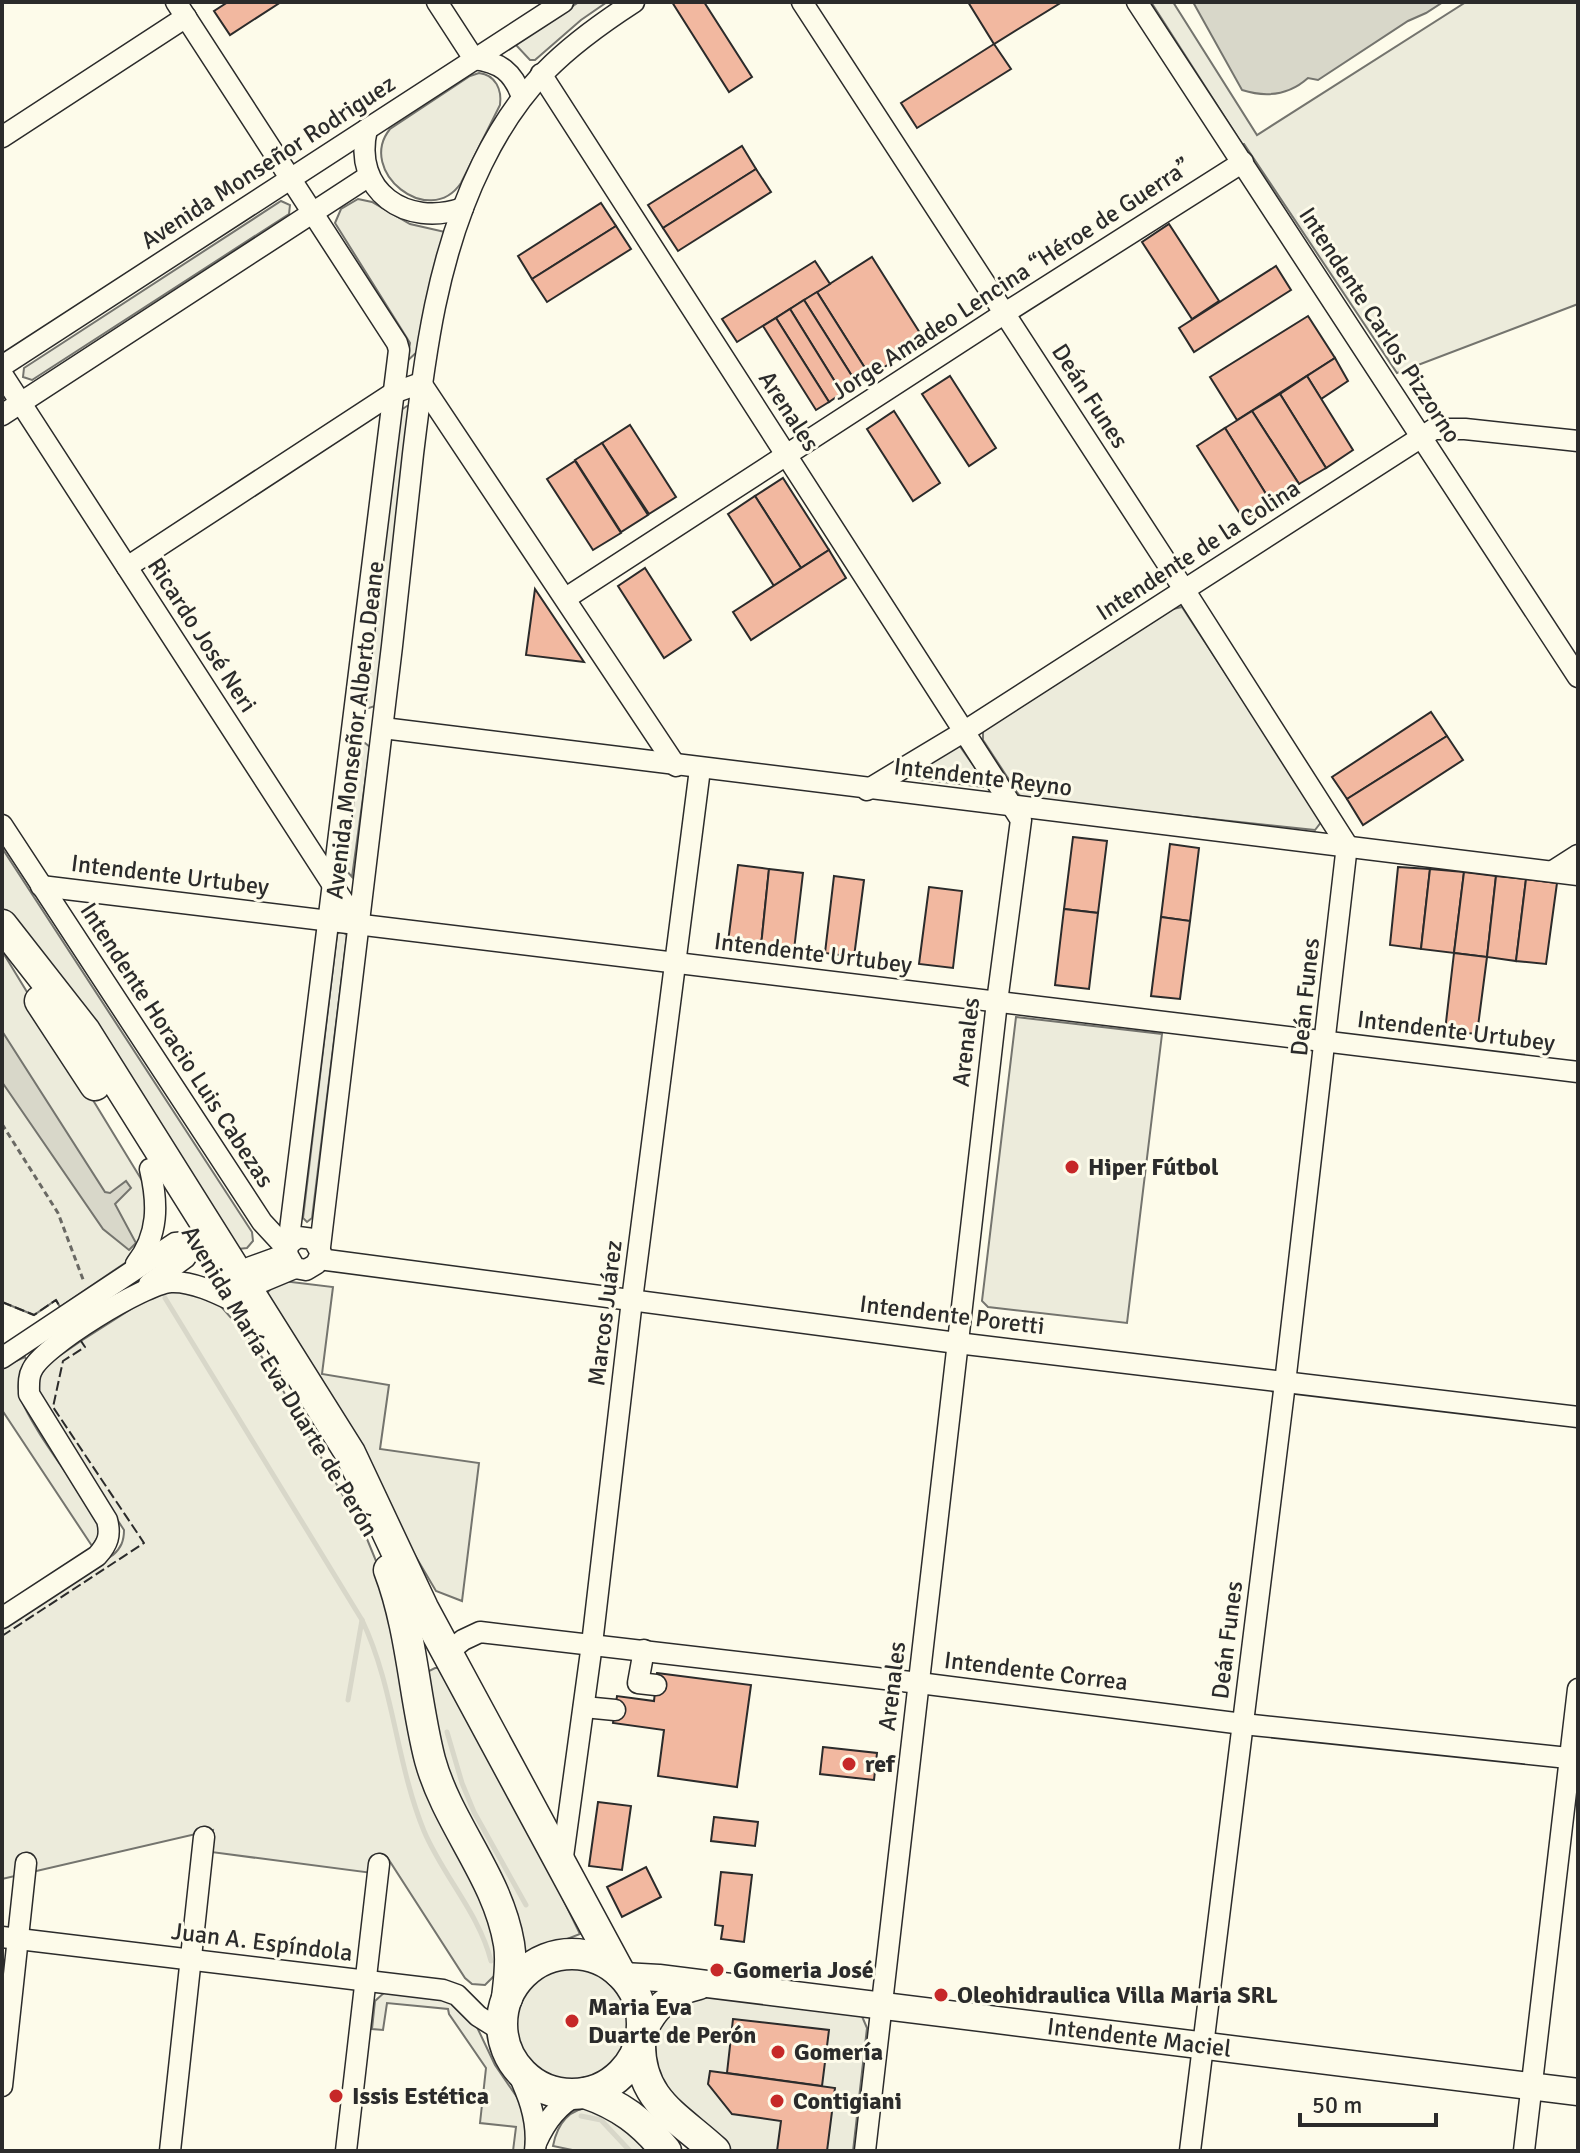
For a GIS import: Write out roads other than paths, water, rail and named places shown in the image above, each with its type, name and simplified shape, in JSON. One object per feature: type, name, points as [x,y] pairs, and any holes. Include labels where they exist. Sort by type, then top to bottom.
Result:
[{"type":"highway","name":"Avenida María Eva Duarte de Perón","points":[[2,925],[78,1022],[375,1537],[392,1578],[437,1782],[452,1817],[494,1894],[505,1927],[510,1962],[507,1998]]},
{"type":"highway","name":"Avenida María Eva Duarte de Perón","points":[[2,937],[150,1169],[204,1236]]},
{"type":"highway","name":"Avenida María Eva Duarte de Perón","points":[[234,1289],[358,1466],[423,1608],[622,1974]]},
{"type":"highway","points":[[411,1666],[420,1657],[432,1652],[447,1653]]},
{"type":"highway","points":[[666,2151],[647,2128],[625,2110],[582,2094],[557,2093],[536,2085],[513,2062],[502,2031],[507,1998],[529,1969],[539,1962],[575,1954],[599,1959],[622,1974],[638,1999],[642,2025],[641,2071],[651,2093],[715,2151]]},
{"type":"highway","points":[[582,2094],[606,2086],[624,2072],[640,2040]]},
{"type":"main road","name":"Intendente Maciel","points":[[622,1974],[1578,2092]]},
{"type":"main road","name":"Intendente Maciel","points":[[640,2040],[650,2017],[663,2001],[702,1985]]},
{"type":"street","points":[[437,2],[474,59],[502,66],[511,75],[522,97]]},
{"type":"street","name":"Avenida Monseñor Rodriguez","points":[[2,366],[563,2]]},
{"type":"street","points":[[367,129],[363,157],[369,176],[386,197],[411,210],[460,215],[491,145],[522,97],[541,74],[580,38],[634,2]]},
{"type":"street","name":"Deán Funes","points":[[802,2],[1347,845],[1285,1383],[1190,2151]]},
{"type":"street","name":"Intendente Carlos Pizzorno","points":[[1137,2],[1578,677]]},
{"type":"street","points":[[2,137],[181,10],[313,213]]},
{"type":"street","name":"Arenales","points":[[541,74],[1021,820],[957,1343],[865,2151]]},
{"type":"street","name":"Jorge Amadeo Lencina “Héroe de Guerra”","points":[[566,598],[1243,162]]},
{"type":"street","points":[[2,415],[369,176]]},
{"type":"street","name":"Avenida Monseñor Alberto Deane","points":[[290,1254],[399,350],[313,213]]},
{"type":"street","name":"Avenida Monseñor Alberto Deane","points":[[320,1253],[421,383],[436,296],[460,215]]},
{"type":"street","name":"Ricardo José Neri","points":[[2,374],[358,924]]},
{"type":"street","points":[[127,567],[393,393],[421,383],[676,766]]},
{"type":"street","name":"Intendente de la Colina","points":[[867,790],[1185,591],[1434,429],[1465,429],[1578,441]]},
{"type":"street","name":"Intendente Reyno","points":[[383,728],[867,790],[1578,875]]},
{"type":"street","name":"Marcos Juárez","points":[[562,1864],[700,769]]},
{"type":"street","name":"Intendente Horacio Luis Cabezas","points":[[2,825],[262,1222],[290,1254]]},
{"type":"street","points":[[1553,871],[1578,855]]},
{"type":"street","name":"Intendente Urtubey","points":[[41,886],[1578,1072]]},
{"type":"street","points":[[132,1269],[147,1248],[155,1222],[150,1169]]},
{"type":"street","points":[[7,1350],[175,1243],[204,1236]]},
{"type":"street","points":[[2,1618],[97,1556],[108,1541],[107,1520],[29,1394],[32,1369],[52,1348],[185,1258],[204,1236]]},
{"type":"street","name":"Intendente Poretti","points":[[290,1254],[303,1236],[313,1239],[320,1253],[632,1300],[957,1343],[1578,1417]]},
{"type":"street","points":[[136,1293],[158,1285],[183,1282],[234,1289],[251,1267],[290,1254],[306,1270],[320,1253]]},
{"type":"street","points":[[7,1350],[52,1348]]},
{"type":"street","name":"Intendente Correa","points":[[447,1653],[480,1632],[1243,1724],[1574,1759]]},
{"type":"street","points":[[644,1650],[638,1683],[656,1685]]},
{"type":"street","points":[[1524,2151],[1574,1759],[1578,1689]]},
{"type":"street","points":[[584,1707],[615,1710]]},
{"type":"street","points":[[170,2151],[204,1837]]},
{"type":"street","points":[[2,2086],[11,1938],[26,1863]]},
{"type":"street","points":[[346,2151],[379,1864]]},
{"type":"street","name":"Juan A. Espíndola","points":[[11,1938],[452,1992],[502,2031]]},
{"type":"street","points":[[513,2062],[532,2106],[536,2147]]},
{"type":"street","points":[[536,2147],[551,2115],[561,2105],[582,2094]]},
{"type":"waterway","points":[[165,1298],[362,1620],[381,1672],[407,1779],[424,1831],[470,1911],[491,1961]]},
{"type":"waterway","points":[[348,1700],[362,1620]]},
{"type":"waterway","points":[[447,1732],[474,1812],[526,1905]]},
{"type":"waterway","points":[[581,2116],[601,2120],[630,2151]]},
{"type":"place","name":"Hiper Fútbol","points":[[1072,1167]]},
{"type":"place","name":"ref","points":[[849,1764]]},
{"type":"place","name":"Gomeria José","points":[[717,1970]]},
{"type":"place","name":"Oleohidraulica Villa Maria SRL","points":[[941,1995]]},
{"type":"place","name":"Maria Eva Duarte de Perón","points":[[572,2021]]},
{"type":"place","name":"Gomería","points":[[778,2052]]},
{"type":"place","name":"Issis Estética","points":[[336,2096]]},
{"type":"place","name":"Contigiani","points":[[777,2101]]}]
